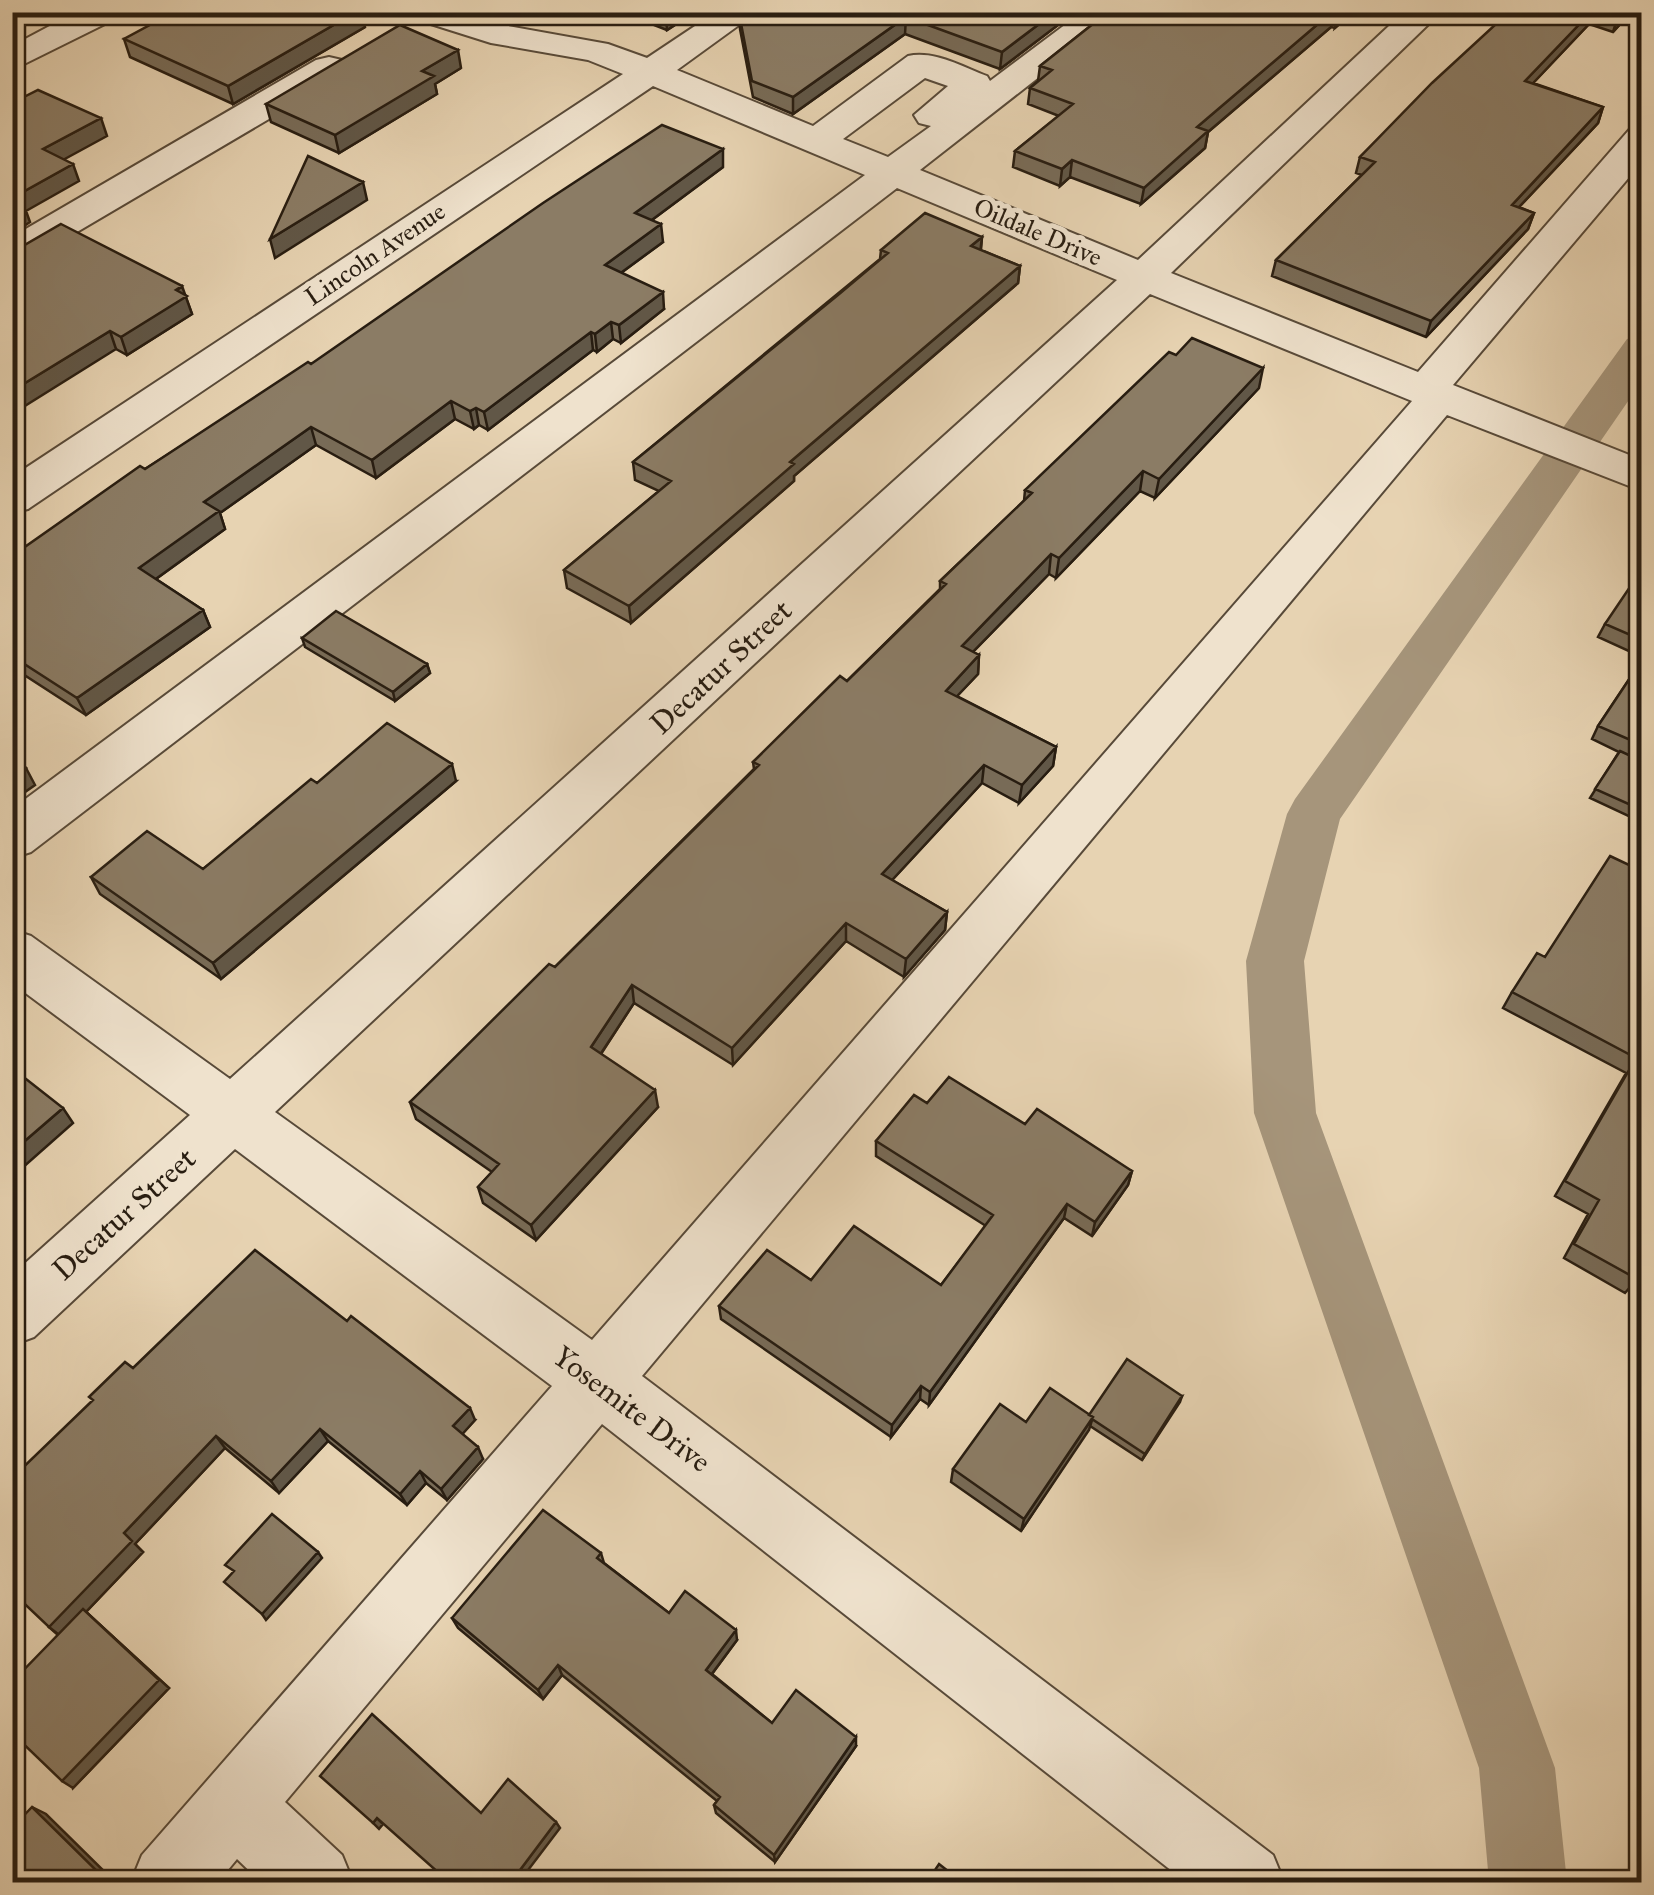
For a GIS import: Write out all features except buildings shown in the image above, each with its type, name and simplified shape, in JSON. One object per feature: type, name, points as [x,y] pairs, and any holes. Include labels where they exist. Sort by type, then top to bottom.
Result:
[{"type":"street","points":[[12,60],[103,12]]},
{"type":"street","points":[[390,33],[426,12]]},
{"type":"street","name":"Oildale Drive","points":[[426,12],[491,33],[596,51],[1631,473]]},
{"type":"street","name":"Lincoln Avenue","points":[[12,498],[740,12]]},
{"type":"street","points":[[881,165],[1105,12]]},
{"type":"street","name":"Decatur Street","points":[[12,1316],[1144,277],[1424,12]]},
{"type":"street","points":[[12,254],[356,53]]},
{"type":"street","points":[[12,838],[881,165],[974,84],[921,64],[818,140]]},
{"type":"street","points":[[169,1882],[598,1382],[1432,394],[1642,138]]},
{"type":"street","name":"Yosemite Drive","points":[[12,952],[598,1382],[1244,1880]]},
{"type":"street","points":[[235,1805],[315,1882]]},
{"type":"waterway","points":[[1528,1882],[1517,1768],[1285,1113],[1275,961],[1314,814],[1642,348]]}]
